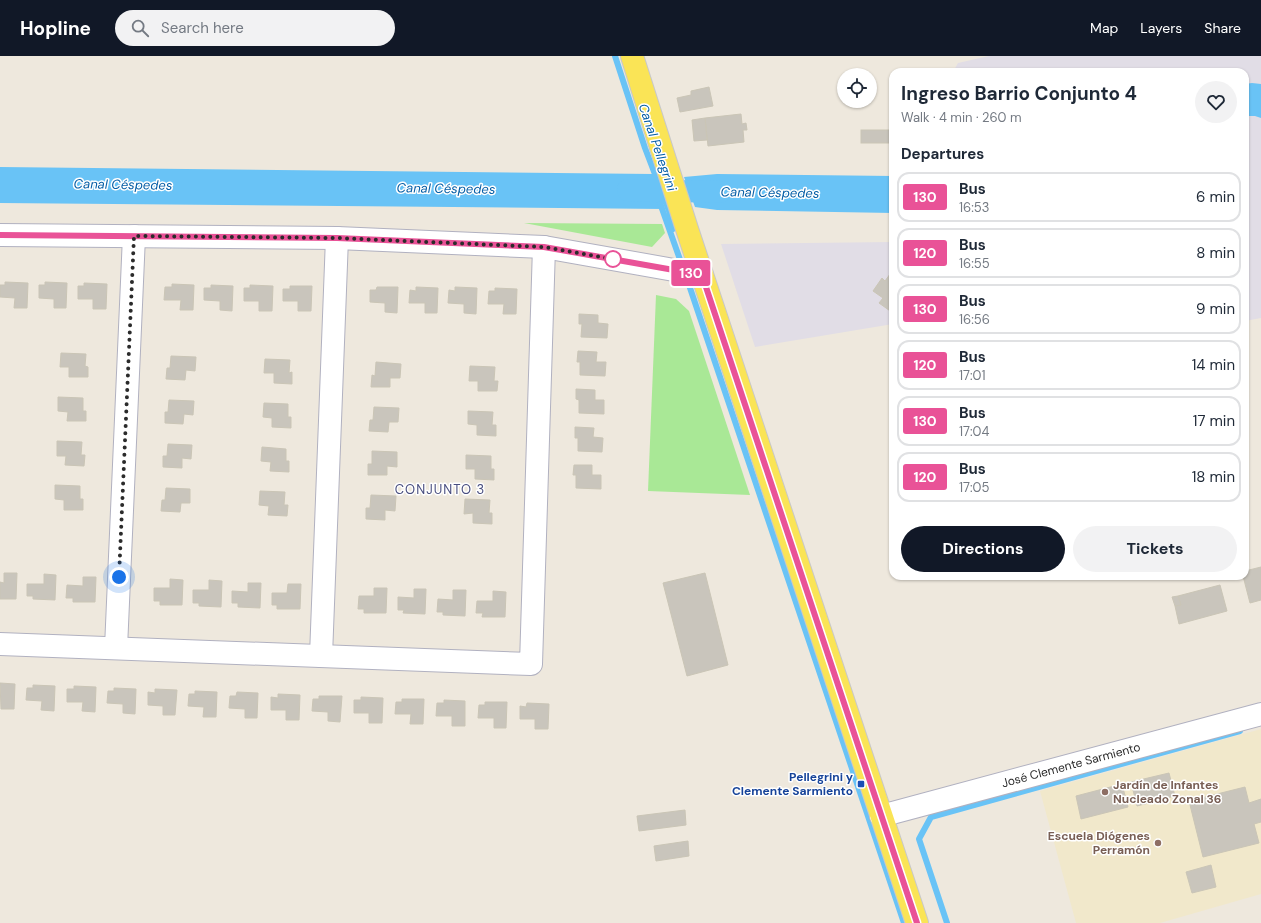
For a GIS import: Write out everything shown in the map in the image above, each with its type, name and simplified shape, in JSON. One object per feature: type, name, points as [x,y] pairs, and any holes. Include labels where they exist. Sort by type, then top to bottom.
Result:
[{"type":"main road","points":[[632,56],[702,275],[917,923]]},
{"type":"street","points":[[0,235],[337,238],[544,247],[702,275]]},
{"type":"street","points":[[116,648],[134,236]]},
{"type":"street","points":[[321,656],[337,238]]},
{"type":"street","points":[[0,644],[531,664],[544,247]]},
{"type":"street","name":"José Clemente Sarmiento","points":[[881,816],[1261,714]]},
{"type":"shaded area","points":[[989,56],[1261,56],[1261,318],[1249,320],[1249,68],[955,68],[958,63]]},
{"type":"shaded area","points":[[889,242],[889,325],[755,347],[721,244]]},
{"type":"shaded area","name":"Escuela Diógenes Perramón","points":[[1261,729],[1261,894],[1160,923],[1076,923],[1040,791]]},
{"type":"green space","points":[[524,223],[662,224],[665,233],[652,247]]},
{"type":"green space","points":[[656,295],[676,299],[689,311],[750,495],[648,491]]},
{"type":"water","points":[[1249,83],[1261,84],[1261,118],[1249,116]]},
{"type":"water","points":[[0,167],[653,174],[665,209],[0,203]]},
{"type":"water","points":[[717,174],[889,176],[889,213],[717,210],[695,207],[684,177]]},
{"type":"building","points":[[709,87],[713,106],[680,112],[677,98],[691,95],[691,91]]},
{"type":"building","points":[[741,114],[742,124],[746,123],[747,130],[743,130],[744,142],[708,146],[705,118]]},
{"type":"building","points":[[705,118],[707,140],[694,141],[692,120]]},
{"type":"building","points":[[861,130],[889,130],[889,143],[861,143]]},
{"type":"building","points":[[889,276],[889,310],[879,303],[883,298],[873,291],[882,278],[885,281]]},
{"type":"building","points":[[5,282],[28,283],[27,308],[14,308],[15,298],[0,297],[0,285],[5,285]]},
{"type":"building","points":[[45,282],[67,283],[66,308],[54,308],[54,299],[39,298],[39,285],[45,285]]},
{"type":"building","points":[[84,283],[107,284],[106,309],[93,309],[93,299],[78,299],[78,286],[84,286]]},
{"type":"building","points":[[172,284],[194,285],[193,310],[180,310],[181,300],[164,300],[165,287],[172,287]]},
{"type":"building","points":[[211,285],[233,286],[232,311],[220,310],[220,301],[204,300],[204,288],[211,288]]},
{"type":"building","points":[[250,285],[273,286],[272,311],[259,311],[259,301],[244,301],[244,288],[250,288]]},
{"type":"building","points":[[290,286],[312,286],[311,311],[298,311],[298,301],[283,301],[283,289],[290,289]]},
{"type":"building","points":[[377,287],[398,287],[397,313],[385,312],[385,303],[370,302],[370,290],[376,290]]},
{"type":"building","points":[[416,287],[438,288],[437,313],[425,313],[425,303],[409,303],[410,290],[416,291]]},
{"type":"building","points":[[455,287],[477,288],[476,314],[464,313],[464,304],[448,303],[449,290],[455,291]]},
{"type":"building","points":[[495,288],[517,289],[516,314],[503,314],[504,304],[488,304],[489,291],[495,291]]},
{"type":"building","points":[[579,314],[598,315],[598,323],[608,324],[607,338],[581,337],[582,324],[579,324]]},
{"type":"building","points":[[578,351],[597,352],[596,362],[606,362],[605,376],[580,375],[580,362],[577,362]]},
{"type":"building","points":[[61,353],[86,354],[85,366],[88,367],[88,377],[69,377],[69,367],[60,367]]},
{"type":"building","points":[[171,356],[196,357],[195,371],[186,370],[185,380],[166,379],[167,368],[170,368]]},
{"type":"building","points":[[265,359],[290,360],[289,373],[292,372],[292,384],[274,383],[274,373],[264,373]]},
{"type":"building","points":[[376,362],[401,364],[400,378],[390,378],[390,387],[371,387],[372,375],[375,376]]},
{"type":"building","points":[[470,366],[495,367],[494,381],[498,381],[497,391],[478,391],[478,381],[469,381]]},
{"type":"building","points":[[576,389],[595,390],[595,400],[604,400],[604,414],[579,413],[579,400],[576,399]]},
{"type":"building","points":[[58,397],[83,398],[83,411],[86,411],[86,421],[67,421],[68,412],[58,411]]},
{"type":"building","points":[[169,400],[194,401],[193,415],[184,414],[183,424],[165,423],[165,412],[168,412]]},
{"type":"building","points":[[264,403],[288,404],[288,417],[291,417],[291,428],[272,427],[272,418],[263,417]]},
{"type":"building","points":[[374,407],[399,408],[398,422],[389,422],[388,432],[369,431],[370,420],[373,420]]},
{"type":"building","points":[[468,411],[493,412],[492,425],[496,425],[496,436],[477,435],[477,425],[468,424]]},
{"type":"building","points":[[575,427],[594,428],[593,437],[603,438],[602,452],[578,451],[578,438],[575,438]]},
{"type":"building","points":[[57,441],[82,442],[81,455],[85,455],[84,466],[65,465],[66,456],[57,456]]},
{"type":"building","points":[[168,444],[192,445],[191,459],[182,458],[182,468],[163,467],[163,456],[167,456]]},
{"type":"building","points":[[262,447],[286,449],[286,461],[289,461],[289,472],[270,471],[271,462],[261,461]]},
{"type":"building","points":[[372,451],[397,452],[397,467],[387,466],[387,475],[368,475],[368,464],[372,464]]},
{"type":"building","points":[[466,455],[491,456],[491,469],[494,469],[494,480],[475,479],[475,469],[466,469]]},
{"type":"building","points":[[574,465],[592,465],[592,475],[601,475],[601,489],[576,488],[576,475],[573,475]]},
{"type":"building","points":[[55,485],[80,486],[80,499],[83,499],[83,510],[64,510],[64,500],[55,499]]},
{"type":"building","points":[[166,488],[190,489],[190,503],[181,503],[180,512],[161,511],[162,500],[165,500]]},
{"type":"building","points":[[260,491],[285,492],[284,505],[288,505],[287,516],[268,515],[269,506],[259,505]]},
{"type":"building","points":[[371,495],[396,496],[395,511],[385,510],[385,520],[366,519],[366,508],[370,508]]},
{"type":"building","points":[[465,499],[490,500],[489,513],[492,513],[492,524],[473,523],[473,513],[464,514]]},
{"type":"building","points":[[1261,567],[1261,600],[1250,603],[1244,580],[1249,580],[1249,570]]},
{"type":"building","points":[[4,573],[17,573],[16,599],[0,599],[0,582],[4,583]]},
{"type":"building","points":[[705,573],[728,665],[687,676],[663,583]]},
{"type":"building","points":[[44,574],[56,575],[55,600],[33,599],[33,596],[27,596],[27,584],[44,584]]},
{"type":"building","points":[[83,577],[96,577],[95,602],[73,602],[73,598],[66,598],[67,585],[83,586]]},
{"type":"building","points":[[170,579],[183,580],[182,605],[160,605],[160,601],[154,601],[154,588],[170,588]]},
{"type":"building","points":[[209,580],[222,581],[221,607],[199,606],[199,603],[193,603],[193,590],[209,590]]},
{"type":"building","points":[[248,583],[261,583],[260,608],[238,607],[238,603],[232,603],[232,591],[248,592]]},
{"type":"building","points":[[288,584],[301,584],[300,609],[277,609],[277,605],[272,605],[272,593],[287,593]]},
{"type":"building","points":[[1220,585],[1227,611],[1179,624],[1175,606],[1181,605],[1178,596]]},
{"type":"building","points":[[374,588],[387,588],[386,613],[364,613],[364,609],[358,609],[359,596],[374,596]]},
{"type":"building","points":[[414,589],[426,589],[425,614],[403,613],[404,610],[398,610],[398,597],[414,598]]},
{"type":"building","points":[[453,590],[466,590],[465,616],[443,615],[443,612],[437,612],[438,599],[453,600]]},
{"type":"building","points":[[493,591],[506,592],[505,617],[482,617],[483,613],[476,613],[477,601],[493,601]]},
{"type":"building","points":[[1178,596],[1181,605],[1175,606],[1172,597]]},
{"type":"building","points":[[0,683],[15,684],[14,709],[1,709]]},
{"type":"building","points":[[33,685],[55,686],[54,711],[41,710],[42,701],[26,700],[27,688],[33,688]]},
{"type":"building","points":[[74,686],[96,687],[95,712],[82,711],[83,702],[67,702],[67,689],[74,689]]},
{"type":"building","points":[[114,688],[136,689],[135,714],[123,713],[123,704],[107,703],[108,691],[114,691]]},
{"type":"building","points":[[155,689],[177,690],[175,715],[163,715],[163,706],[148,705],[148,692],[155,693]]},
{"type":"building","points":[[195,691],[217,692],[216,717],[203,717],[204,707],[188,706],[189,694],[195,694]]},
{"type":"building","points":[[237,692],[258,693],[257,718],[245,718],[245,709],[229,708],[230,696],[236,696]]},
{"type":"building","points":[[278,694],[300,695],[299,720],[286,720],[286,710],[271,710],[271,697],[278,698]]},
{"type":"building","points":[[319,696],[342,696],[340,722],[328,721],[328,712],[312,711],[313,699],[319,699]]},
{"type":"building","points":[[361,697],[383,698],[382,723],[369,723],[369,713],[354,713],[354,700],[361,700]]},
{"type":"building","points":[[402,699],[424,699],[423,724],[410,724],[411,714],[395,714],[396,702],[402,702]]},
{"type":"building","points":[[444,700],[465,701],[465,726],[452,726],[452,716],[436,716],[437,703],[444,703]]},
{"type":"building","points":[[485,702],[507,702],[506,728],[494,728],[494,718],[478,718],[479,705],[485,705]]},
{"type":"building","points":[[527,703],[549,704],[548,729],[535,729],[535,719],[520,719],[520,706],[526,707]]},
{"type":"building","points":[[1169,773],[1175,796],[1137,806],[1131,782]]},
{"type":"building","points":[[1122,784],[1128,807],[1081,819],[1076,796]]},
{"type":"building","points":[[1245,787],[1249,803],[1261,799],[1261,822],[1254,824],[1259,843],[1203,857],[1189,801]]},
{"type":"building","points":[[685,810],[686,825],[639,831],[637,816]]},
{"type":"building","points":[[688,841],[689,856],[656,861],[654,846]]},
{"type":"building","points":[[1211,865],[1216,887],[1192,893],[1186,872]]},
{"type":"waterway","name":"Canal Pellegrini","points":[[615,56],[645,148],[669,211],[673,229]]},
{"type":"waterway","name":"Canal Céspedes","points":[[628,190],[720,192]]},
{"type":"waterway","name":"Canal Pellegrini","points":[[660,203],[683,268]]},
{"type":"waterway","name":"Canal Pellegrini","points":[[686,276],[904,923]]},
{"type":"waterway","points":[[947,923],[919,839],[931,817],[1240,731]]},
{"type":"bus line","name":"130","points":[[0,235],[337,238],[544,247],[702,275],[917,923]]},
{"type":"place","name":"Pellegrini y Clemente Sarmiento","points":[[861,784]]},
{"type":"place","name":"Jardín de Infantes Nucleado Zonal 36","points":[[1105,792]]},
{"type":"place","name":"Escuela Diógenes Perramón","points":[[1158,843]]},
{"type":"district","name":"CONJUNTO 3","points":[[440,489]]},
{"type":"route","points":[[119,577],[134,236],[337,238],[544,247],[613,259]]}]
